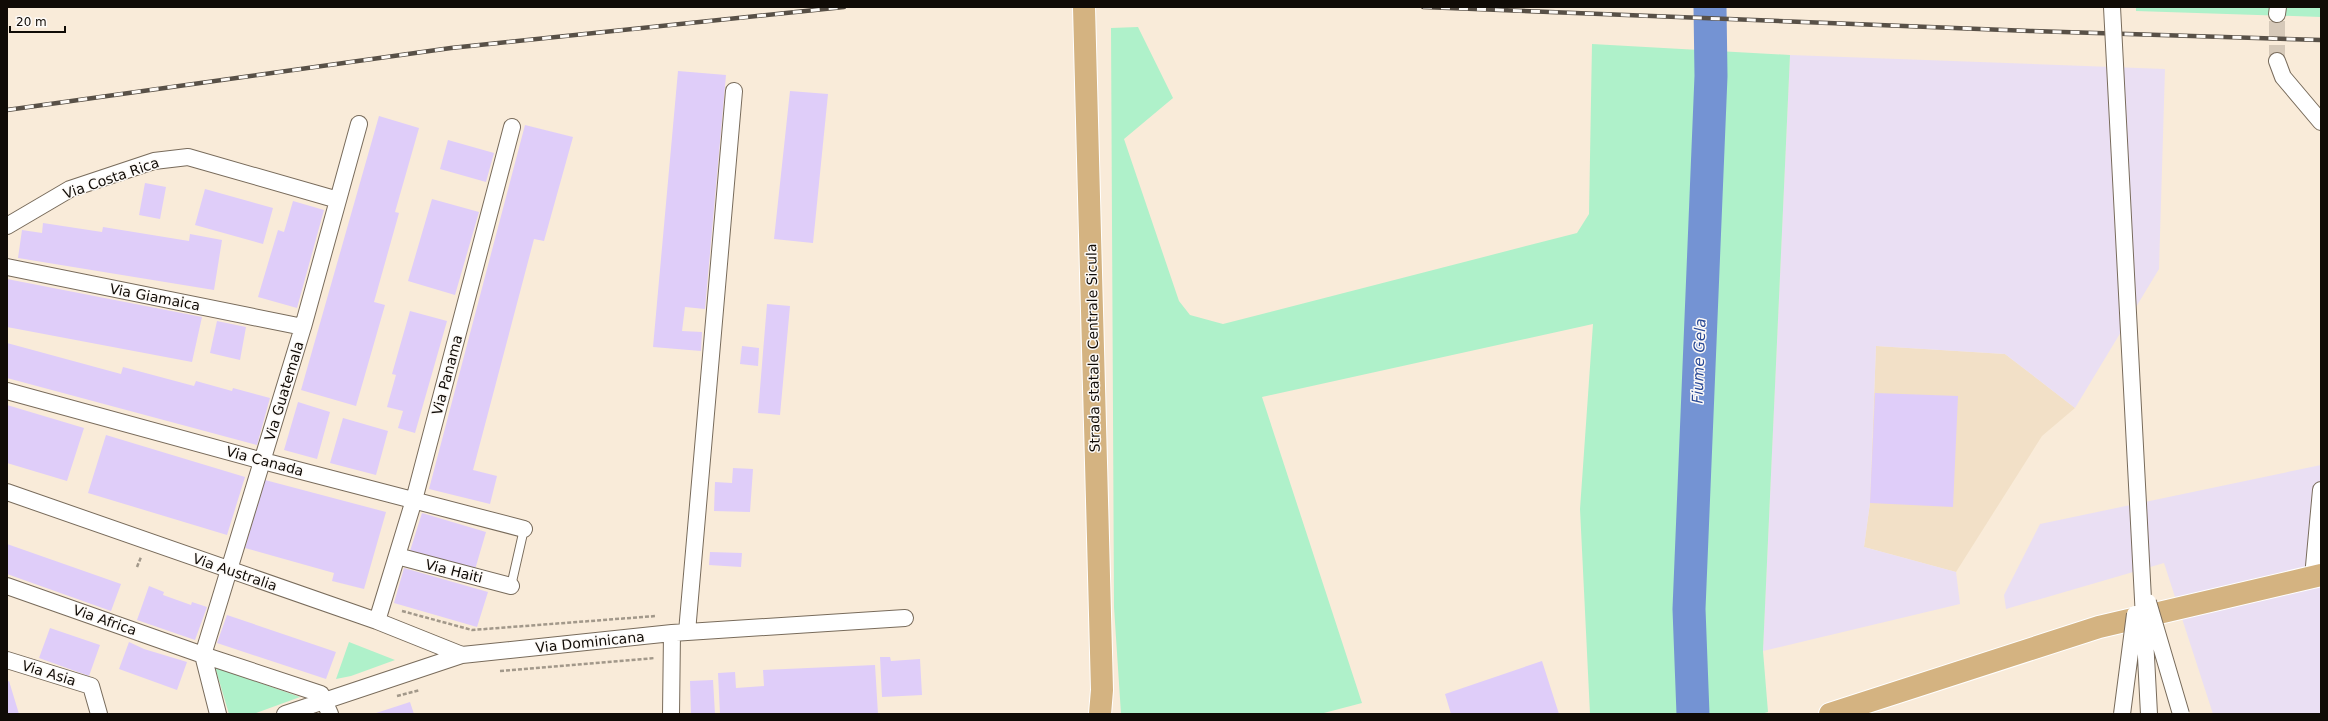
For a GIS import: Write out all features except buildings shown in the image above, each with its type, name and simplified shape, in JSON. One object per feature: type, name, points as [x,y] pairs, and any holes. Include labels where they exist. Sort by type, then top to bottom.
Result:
[{"type":"main road","name":"Strada statale Centrale Sicula","points":[[1084,7],[1102,690],[1100,714]]},
{"type":"main road","points":[[1830,714],[2098,627],[2317,576]]},
{"type":"main road","name":"Strada statale Centrale Sicula","points":[[1102,690],[1108,714]]},
{"type":"street","points":[[2112,7],[2148,714]]},
{"type":"street","points":[[2277,61],[2283,77],[2321,122]]},
{"type":"street","points":[[671,714],[672,657],[680,633],[734,91]]},
{"type":"street","name":"Via Guatemala","points":[[203,655],[230,571],[303,327],[359,124]]},
{"type":"street","name":"Via Panama","points":[[377,621],[414,500],[512,127]]},
{"type":"street","name":"Via Costa Rica","points":[[7,226],[70,189],[154,161],[188,157],[338,200]]},
{"type":"street","name":"Via Giamaica","points":[[7,267],[303,327]]},
{"type":"street","name":"Via Canada","points":[[7,392],[524,529]]},
{"type":"street","points":[[2317,576],[2321,490]]},
{"type":"street","name":"Via Australia","points":[[7,492],[377,621],[462,654]]},
{"type":"street","name":"Via Haiti","points":[[397,556],[511,586]]},
{"type":"street","points":[[2122,714],[2140,574]]},
{"type":"street","points":[[2140,574],[2181,714]]},
{"type":"street","name":"Via Africa","points":[[7,586],[203,655],[321,694],[327,707]]},
{"type":"street","name":"Via Dominicana","points":[[285,714],[327,707],[462,654],[680,633],[905,618]]},
{"type":"street","points":[[203,655],[218,714]]},
{"type":"street","name":"Via Asia","points":[[7,660],[91,686],[99,714]]},
{"type":"lane","points":[[511,586],[524,529]]},
{"type":"path","points":[[382,605],[472,630],[658,616]]},
{"type":"path","points":[[500,671],[672,657]]},
{"type":"shaded area","points":[[1790,55],[2165,69],[2159,269],[2075,408],[2005,354],[1876,346],[1870,503],[1864,547],[1956,572],[1960,604],[1763,651]]},
{"type":"shaded area","points":[[1876,346],[2005,354],[2075,408],[2042,436],[1956,572],[1864,547],[1870,503]]},
{"type":"shaded area","points":[[2321,465],[2321,714],[2213,714],[2164,563],[2006,609],[2004,595],[2040,524]]},
{"type":"green space","points":[[2136,7],[2321,7],[2321,17],[2136,11]]},
{"type":"green space","points":[[1138,27],[1173,98],[1124,139],[1179,301],[1190,315],[1223,324],[1577,233],[1589,214],[1592,44],[1790,55],[1763,651],[1768,712],[1761,714],[1590,714],[1580,509],[1593,324],[1262,397],[1362,703],[1320,714],[1121,714],[1114,607],[1111,28]]},
{"type":"green space","points":[[349,642],[395,660],[351,676],[336,679]]},
{"type":"green space","points":[[215,667],[300,697],[253,714],[229,714]]},
{"type":"waterway","name":"Fiume Gela","points":[[1693,714],[1689,609],[1711,76],[1710,7]]},
{"type":"tunnel","points":[[2277,14],[2277,61]]},
{"type":"railway","points":[[7,110],[451,48],[844,7]]},
{"type":"railway","points":[[1423,7],[2030,31],[2321,40]]}]
